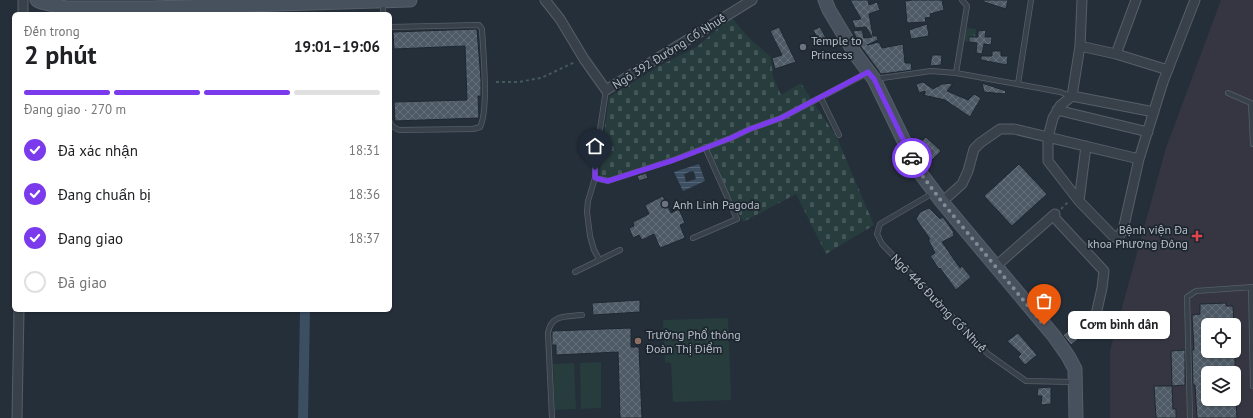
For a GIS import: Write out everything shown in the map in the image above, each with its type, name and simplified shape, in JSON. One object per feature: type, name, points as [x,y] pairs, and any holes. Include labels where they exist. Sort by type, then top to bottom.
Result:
[{"type":"main road","points":[[37,0],[66,8],[150,4],[341,1],[383,8],[410,0]]},
{"type":"main road","points":[[825,0],[829,10],[856,55],[871,76],[918,170],[938,197],[1054,336],[1068,356],[1075,369],[1076,418]]},
{"type":"street","points":[[23,0],[23,12]]},
{"type":"street","points":[[545,0],[560,19],[606,90]]},
{"type":"street","name":"Ngõ 392 Đường Cổ Nhuế","points":[[606,90],[750,0]]},
{"type":"street","points":[[1082,0],[1080,46],[1072,96],[1057,110],[1048,137],[1048,161],[1077,198],[1114,237],[1118,238],[1123,230],[1139,159],[1154,112],[1168,70],[1195,0]]},
{"type":"street","points":[[1116,54],[1136,0]]},
{"type":"street","points":[[1080,46],[1116,54],[1168,70]]},
{"type":"street","points":[[1072,96],[1154,112]]},
{"type":"street","points":[[1057,110],[1148,132]]},
{"type":"street","points":[[938,197],[962,184],[968,172],[974,149],[1000,129],[1014,129],[1139,159]]},
{"type":"street","points":[[1077,198],[1086,146]]},
{"type":"street","points":[[996,266],[1054,215],[1104,271],[1095,319],[1092,323]]},
{"type":"street","points":[[17,418],[19,312]]},
{"type":"lane","points":[[956,74],[967,6],[962,0]]},
{"type":"lane","points":[[1018,84],[1031,0]]},
{"type":"lane","points":[[392,27],[479,25],[482,29],[484,100],[483,121],[480,127],[400,130],[392,126]]},
{"type":"lane","points":[[595,178],[608,181],[674,160],[781,118],[821,98],[871,76],[931,71],[1018,84],[1060,92],[1072,96]]},
{"type":"lane","points":[[599,260],[590,236],[587,212],[588,201],[595,178],[595,162],[606,90]]},
{"type":"lane","points":[[1228,93],[1251,103],[1253,144]]},
{"type":"lane","points":[[821,98],[838,134]]},
{"type":"lane","points":[[693,238],[737,219],[705,147]]},
{"type":"lane","name":"Ngõ 446 Đường Cổ Nhuế","points":[[938,197],[880,224],[877,234],[882,244],[988,354],[1026,381],[1076,382]]},
{"type":"lane","points":[[575,272],[620,250]]},
{"type":"lane","points":[[1190,418],[1187,297],[1196,291],[1252,287],[1253,386]]},
{"type":"lane","points":[[552,418],[549,327],[552,321],[556,318],[582,315]]},
{"type":"path","points":[[496,82],[518,82],[541,78],[584,58]]},
{"type":"path","points":[[1054,215],[1077,198]]},
{"type":"shaded area","name":"Bệnh viện Đa khoa Phương Đông","points":[[1221,0],[1253,0],[1253,418],[1110,418],[1110,351],[1166,148]]},
{"type":"green space","points":[[731,17],[749,38],[771,57],[773,77],[781,95],[801,83],[837,138],[874,225],[826,254],[796,194],[743,222],[705,144],[606,180],[600,176],[609,97],[659,66],[698,46]]},
{"type":"green space","points":[[967,28],[976,29],[975,42],[963,41]]},
{"type":"green space","points":[[728,318],[731,400],[673,402],[671,363],[665,362],[663,320]]},
{"type":"green space","points":[[601,362],[601,408],[581,409],[580,363]]},
{"type":"green space","points":[[574,363],[576,409],[555,410],[553,364]]},
{"type":"water","points":[[699,164],[705,181],[683,191],[674,172]],"holes":[[[692,171],[694,172],[696,179],[686,182],[684,174]]]},
{"type":"building","points":[[850,0],[868,0],[869,5],[877,2],[880,10],[869,14],[873,36],[877,36],[878,40],[867,45],[879,42],[882,48],[903,44],[905,63],[911,63],[912,70],[881,74],[856,40],[857,39],[853,31],[862,30],[864,38],[872,37],[866,27],[855,28],[852,20],[861,19]]},
{"type":"building","points":[[942,0],[944,10],[930,14],[931,17],[925,18],[926,22],[907,23],[905,1]]},
{"type":"building","points":[[984,0],[1008,0],[1006,9],[984,2]]},
{"type":"building","points":[[927,24],[929,36],[911,39],[909,30]]},
{"type":"building","points":[[779,27],[796,62],[775,69],[772,58],[782,55],[770,31]]},
{"type":"building","points":[[820,27],[826,38],[819,41],[813,30]]},
{"type":"building","points":[[477,29],[481,80],[481,96],[478,96],[479,118],[395,121],[394,102],[467,100],[465,46],[394,49],[393,32]]},
{"type":"building","points":[[986,30],[985,37],[992,37],[991,45],[984,44],[982,54],[976,53],[977,43],[969,42],[969,37],[978,37],[978,31]]},
{"type":"building","points":[[992,51],[1001,51],[1001,56],[1008,56],[1007,65],[981,60],[981,56],[992,56]]},
{"type":"building","points":[[932,55],[942,55],[941,65],[930,66]]},
{"type":"building","points":[[923,82],[933,89],[942,84],[953,83],[947,91],[968,100],[974,94],[981,98],[970,117],[945,100],[923,95],[925,94],[925,91],[919,93],[916,84]]},
{"type":"building","points":[[982,83],[1006,91],[1005,94],[984,92]]},
{"type":"building","points":[[926,137],[941,151],[925,167],[916,148]]},
{"type":"building","points":[[1019,164],[1047,194],[1012,226],[984,196]]},
{"type":"building","points":[[646,173],[648,178],[639,181],[637,176]]},
{"type":"building","points":[[663,196],[671,213],[679,209],[685,223],[680,225],[685,238],[660,248],[654,234],[642,240],[639,235],[633,238],[629,228],[634,226],[633,222],[649,214],[645,205]]},
{"type":"building","points":[[929,208],[940,219],[943,217],[953,231],[954,236],[942,242],[960,268],[962,266],[971,277],[956,290],[930,256],[935,253],[928,239],[930,239],[916,219],[920,212]]},
{"type":"building","points":[[640,300],[640,312],[593,315],[592,303]]},
{"type":"building","points":[[1226,303],[1226,306],[1233,306],[1234,318],[1201,318],[1201,358],[1235,358],[1235,366],[1201,366],[1201,406],[1236,406],[1237,418],[1197,418],[1195,385],[1193,385],[1192,350],[1194,350],[1192,315],[1200,314],[1200,304]]},
{"type":"building","points":[[1076,325],[1083,335],[1071,345],[1063,335]]},
{"type":"building","points":[[631,328],[631,347],[639,347],[642,418],[620,418],[618,352],[556,355],[556,345],[552,345],[552,331]]},
{"type":"building","points":[[1018,333],[1037,355],[1025,365],[1018,357],[1021,354],[1007,341]]},
{"type":"building","points":[[1185,350],[1185,385],[1172,386],[1171,351]]},
{"type":"building","points":[[1154,386],[1172,386],[1173,409],[1176,409],[1176,418],[1156,418]]},
{"type":"building","points":[[1051,387],[1051,404],[1041,405],[1042,396],[1037,396],[1038,388]]},
{"type":"waterway","points":[[303,418],[305,312]]},
{"type":"way so far","points":[[912,158],[918,170],[942,202],[1044,325]]},
{"type":"place","name":"Temple to Princess","points":[[803,47]]},
{"type":"place","name":"Anh Linh Pagoda","points":[[665,204]]},
{"type":"place","name":"Bệnh viện Đa khoa Phương Đông","points":[[1197,236]]},
{"type":"place","name":"Cơm bình dân","points":[[1044,325]]},
{"type":"place","name":"Trường Phổ thông Đoàn Thị Điểm","points":[[638,341]]},
{"type":"route","points":[[595,170],[595,178],[608,181],[674,160],[781,118],[841,88],[868,72],[874,79],[912,158]]}]
